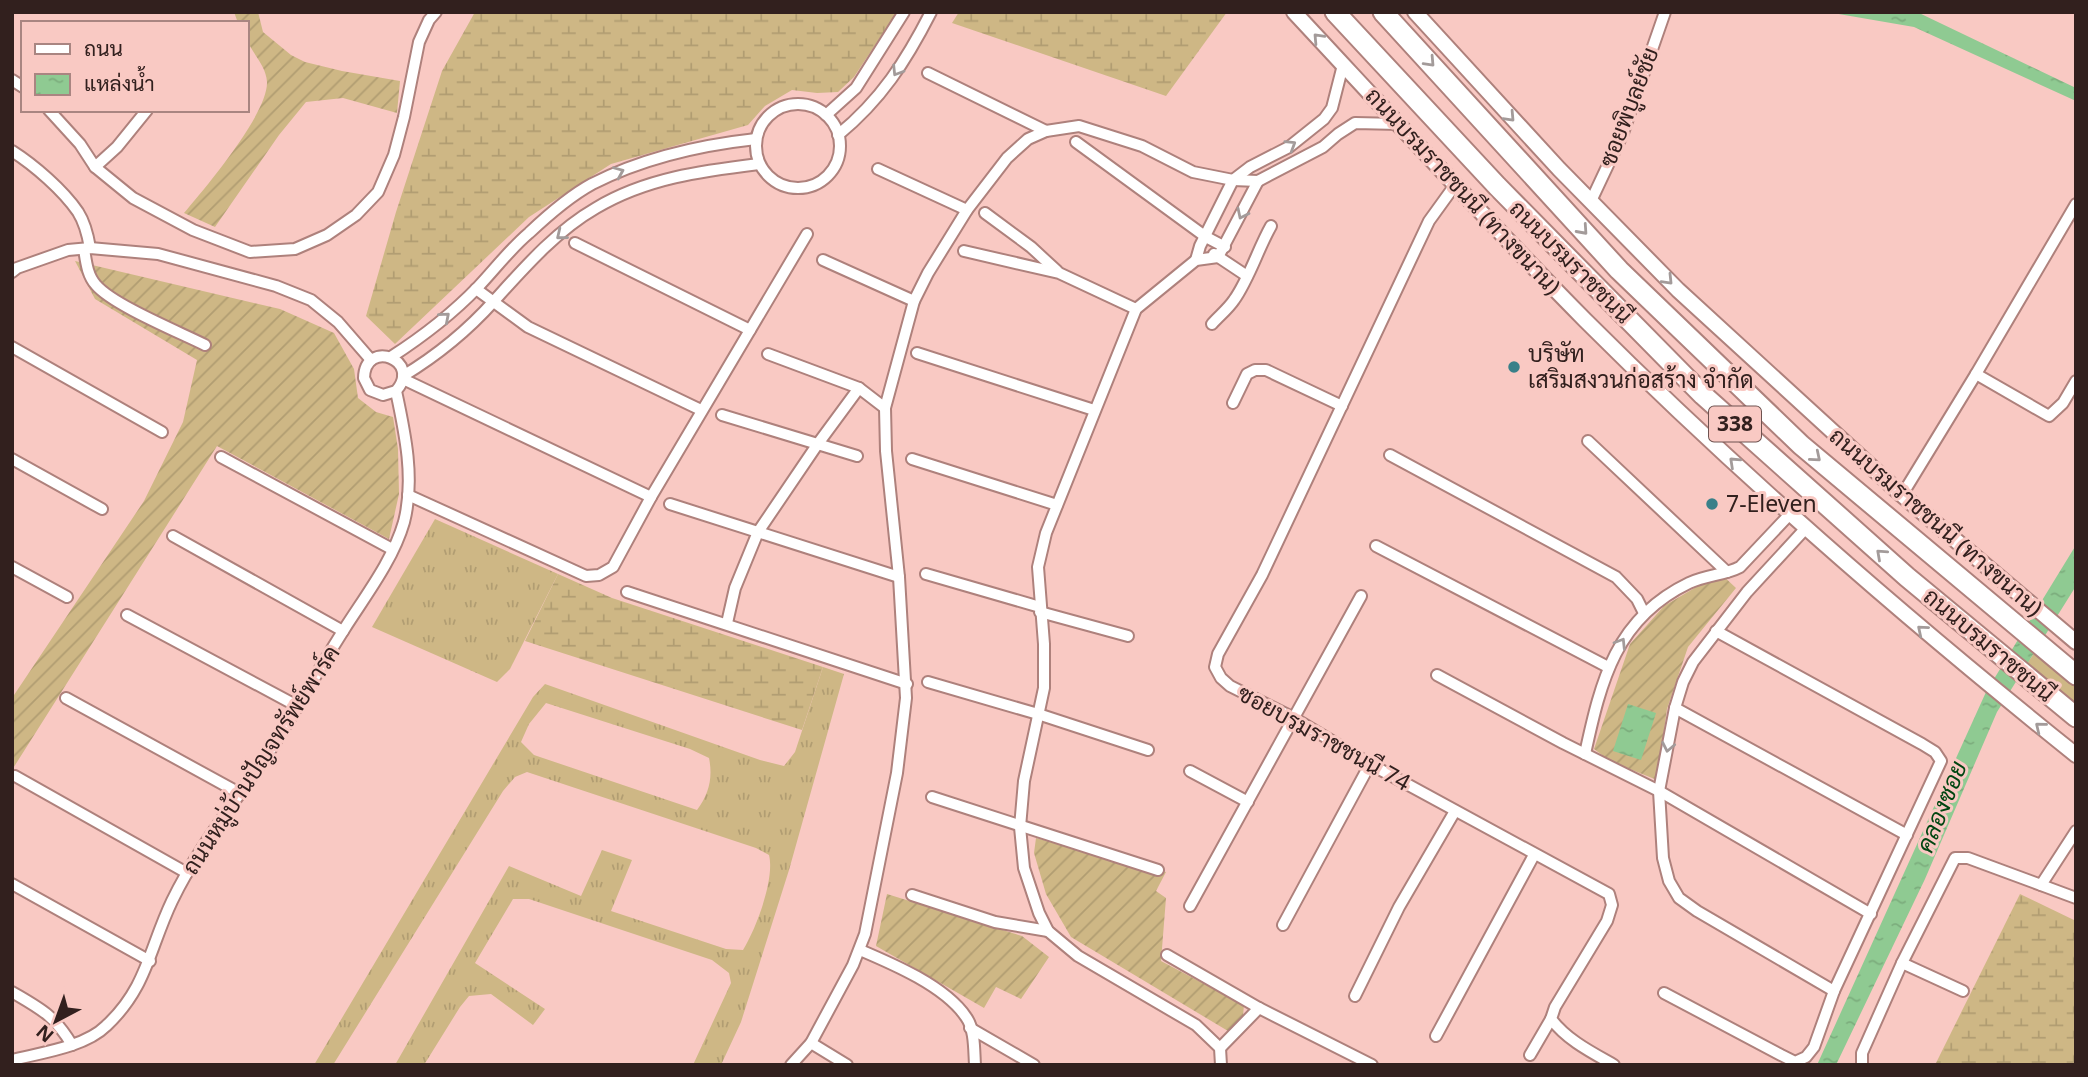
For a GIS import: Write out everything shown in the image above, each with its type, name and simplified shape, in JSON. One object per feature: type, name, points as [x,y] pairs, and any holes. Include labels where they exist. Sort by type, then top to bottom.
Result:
[{"type":"highway","name":"ถนนบรมราชชนนี","points":[[1335,12],[1497,186],[1703,396],[1988,646],[2076,718]]},
{"type":"highway","name":"ถนนบรมราชชนนี","points":[[1383,12],[1619,270],[1801,445],[2076,676]]},
{"type":"main road","name":"ถนนบรมราชชนนี (ทางขนาน)","points":[[1294,12],[1455,185],[1587,321],[1790,514],[1975,674],[2076,755]]},
{"type":"main road","name":"ถนนบรมราชชนนี (ทางขนาน)","points":[[1417,14],[1678,290],[1902,495],[2076,642]]},
{"type":"street","points":[[51,112],[80,144],[95,167],[133,198],[193,230],[250,252],[295,249],[327,235],[356,215],[378,192],[397,143],[419,42],[429,20],[436,12]]},
{"type":"street","points":[[825,115],[856,88],[904,12]]},
{"type":"street","points":[[838,135],[862,116],[888,86],[931,12]]},
{"type":"street","name":"ซอยพิบูลย์ชัย","points":[[1591,201],[1623,133],[1665,12]]},
{"type":"street","points":[[1196,260],[1233,180],[1238,174],[1289,148],[1310,132],[1332,108],[1343,65]]},
{"type":"street","points":[[928,73],[1046,131]]},
{"type":"street","points":[[792,104],[810,106],[825,115],[834,124],[838,135],[839,153],[833,170],[820,182],[803,188],[786,187],[770,178],[759,163],[756,152],[756,139],[762,122],[775,110],[792,104]]},
{"type":"street","points":[[95,167],[117,147],[145,112]]},
{"type":"street","points":[[791,1065],[811,1044],[865,934],[897,773],[907,684],[886,451],[885,408],[914,302],[928,273],[967,211],[1007,158],[1028,139],[1046,131],[1079,126],[1142,146],[1193,172],[1233,180],[1258,181],[1323,147],[1354,124],[1399,124]]},
{"type":"street","points":[[1310,132],[1323,147]]},
{"type":"street","points":[[391,357],[443,320],[528,233],[590,185],[626,169],[664,158],[730,142],[756,139]]},
{"type":"street","points":[[1076,142],[1203,242],[1222,252],[1247,276]]},
{"type":"street","points":[[12,151],[28,161],[78,212],[87,231],[88,272],[96,285],[139,313],[205,345]]},
{"type":"street","points":[[403,378],[400,365],[391,357],[371,360],[364,372],[370,390],[383,395],[396,391],[403,378],[441,350],[493,302],[539,252],[594,208],[637,187],[702,171],[759,163]]},
{"type":"street","points":[[878,169],[967,211]]},
{"type":"street","points":[[1221,1065],[1220,1048],[1196,1025],[1078,956],[1048,932],[1024,869],[1020,827],[1024,781],[1045,676],[1038,567],[1046,533],[1136,309],[1196,260],[1222,252],[1258,181]]},
{"type":"street","name":"ซอยบรมราชชนนี 74","points":[[1455,185],[1429,221],[1262,575],[1218,654],[1215,667],[1221,678],[1230,686],[1292,717],[1370,764],[1609,894],[1612,905],[1607,920],[1530,1055]]},
{"type":"street","points":[[1902,495],[2076,204]]},
{"type":"street","points":[[985,213],[1031,247],[1059,273]]},
{"type":"street","points":[[1212,324],[1232,303],[1271,226]]},
{"type":"street","points":[[408,495],[586,576],[599,575],[612,567],[701,410],[807,234]]},
{"type":"street","points":[[575,243],[750,330]]},
{"type":"street","points":[[14,268],[68,250],[158,254],[311,300],[338,322],[371,360]]},
{"type":"street","points":[[964,251],[1059,273],[1136,309]]},
{"type":"street","points":[[823,260],[914,302]]},
{"type":"street","points":[[488,276],[503,290]]},
{"type":"street","points":[[476,289],[528,327],[701,410]]},
{"type":"street","points":[[12,347],[162,432]]},
{"type":"street","points":[[917,353],[1094,410]]},
{"type":"street","points":[[768,354],[859,388],[885,408]]},
{"type":"street","points":[[1233,403],[1247,373],[1266,370],[1342,406]]},
{"type":"street","points":[[1976,374],[2049,416],[2063,403],[2076,381]]},
{"type":"street","points":[[403,378],[651,497]]},
{"type":"street","points":[[727,623],[735,588],[758,532],[859,388]]},
{"type":"street","name":"ถนนหมู่บ้านปัญจทรัพย์พาร์ค","points":[[12,1060],[72,1045],[103,1030],[125,1008],[150,961],[171,903],[187,873],[299,707],[392,549],[403,523],[408,495],[408,466],[396,391]]},
{"type":"street","points":[[722,415],[857,456]]},
{"type":"street","points":[[1588,441],[1727,572]]},
{"type":"street","points":[[1390,455],[1616,577],[1637,599],[1644,612]]},
{"type":"street","points":[[221,457],[392,549]]},
{"type":"street","points":[[12,459],[102,509]]},
{"type":"street","points":[[912,459],[1057,505]]},
{"type":"street","points":[[670,504],[899,577]]},
{"type":"street","points":[[1585,754],[1596,703],[1608,667],[1622,640],[1644,612],[1662,598],[1692,582],[1741,567],[1790,514]]},
{"type":"street","points":[[1806,528],[1716,631],[1693,662],[1683,682],[1675,708],[1659,791],[1663,858],[1669,881],[1679,898],[1835,990]]},
{"type":"street","points":[[173,536],[343,631]]},
{"type":"street","points":[[1376,546],[1608,667]]},
{"type":"street","points":[[12,567],[67,597]]},
{"type":"street","points":[[1741,567],[1757,583]]},
{"type":"street","points":[[926,574],[1128,636]]},
{"type":"street","points":[[628,592],[907,684]]},
{"type":"street","points":[[1190,906],[1361,596]]},
{"type":"street","points":[[127,615],[299,707]]},
{"type":"street","points":[[1664,993],[1795,1062],[1806,1057],[1814,1047],[1835,990],[1941,761],[1935,752],[1716,631]]},
{"type":"street","points":[[1437,675],[1659,791],[1871,914]]},
{"type":"street","points":[[928,682],[1148,750]]},
{"type":"street","points":[[66,698],[241,794]]},
{"type":"street","points":[[1675,708],[1907,835]]},
{"type":"street","points":[[1283,925],[1370,764]]},
{"type":"street","points":[[1190,771],[1248,802]]},
{"type":"street","points":[[15,776],[187,873]]},
{"type":"street","points":[[932,797],[1158,870]]},
{"type":"street","points":[[1355,996],[1399,907],[1455,811]]},
{"type":"street","points":[[2041,886],[2076,831]]},
{"type":"street","points":[[1436,1036],[1534,855]]},
{"type":"street","points":[[1862,1065],[1862,1053],[1902,962],[1955,858],[1968,858],[2076,898]]},
{"type":"street","points":[[12,884],[150,961]]},
{"type":"street","points":[[912,895],[995,922],[1048,932]]},
{"type":"street","points":[[859,950],[889,963],[951,1001],[967,1018],[974,1045],[975,1065]]},
{"type":"street","points":[[1167,955],[1259,1009],[1371,1065]]},
{"type":"street","points":[[1902,962],[1963,991]]},
{"type":"street","points":[[12,992],[50,1015],[72,1045]]},
{"type":"street","points":[[1220,1048],[1259,1009]]},
{"type":"street","points":[[1551,1019],[1559,1030],[1575,1042],[1614,1065]]},
{"type":"street","points":[[970,1028],[1034,1065]]},
{"type":"street","points":[[811,1044],[847,1065]]},
{"type":"green space","points":[[234,12],[258,12],[263,32],[291,55],[305,62],[400,81],[397,113],[343,98],[306,102],[279,135],[215,227],[184,213],[247,131],[265,96],[267,82],[264,70],[248,42],[248,21],[237,21]]},
{"type":"green space","points":[[475,12],[897,12],[854,77],[838,92],[792,90],[765,106],[748,125],[611,164],[529,217],[395,344],[366,316],[396,212],[442,71]]},
{"type":"green space","points":[[959,12],[1227,12],[1166,96],[952,23]]},
{"type":"green space","points":[[75,261],[280,309],[334,333],[354,369],[358,398],[376,412],[393,417],[398,449],[399,494],[389,539],[217,446],[12,770],[12,698],[144,501],[183,422],[197,360],[95,299]]},
{"type":"green space","points":[[435,519],[558,574],[510,669],[497,682],[372,627]]},
{"type":"green space","points":[[1720,573],[1736,588],[1688,647],[1667,709],[1657,780],[1610,761],[1594,749],[1630,644],[1664,606]]},
{"type":"green space","points":[[558,574],[612,598],[823,667],[802,730],[525,641]]},
{"type":"green space","points":[[2035,652],[2076,685],[2076,709],[2024,668]]},
{"type":"green space","points":[[823,667],[844,674],[789,870],[741,1022],[721,1065],[693,1065],[731,983],[729,973],[712,960],[529,899],[513,899],[475,963],[545,1009],[533,1025],[491,994],[469,996],[424,1065],[395,1065],[509,866],[581,896],[602,850],[632,860],[611,911],[726,949],[743,950],[753,930],[767,890],[769,855],[756,848],[527,772],[515,777],[503,791],[333,1065],[314,1065],[533,697],[545,684],[760,760],[784,766],[795,752]],"holes":[[[546,703],[690,749],[709,758],[710,765],[709,786],[697,810],[534,755],[521,742],[529,724]]]},
{"type":"green space","points":[[1036,838],[1166,872],[1156,891],[1166,898],[1161,961],[1244,1005],[1243,1016],[1228,1031],[1071,937],[1046,894],[1034,853]]},
{"type":"green space","points":[[887,894],[1022,936],[1049,957],[1021,999],[996,987],[984,1008],[876,946]]},
{"type":"green space","points":[[2020,894],[2076,921],[2076,1065],[1935,1065]]},
{"type":"water","points":[[1827,12],[1917,12],[2076,88],[2076,101],[1914,27]]},
{"type":"water","name":"คลองซอย","points":[[2076,545],[2076,586],[1997,712],[1925,879],[1836,1065],[1817,1065],[1986,692]]},
{"type":"water","points":[[1628,704],[1656,713],[1641,760],[1613,751]]},
{"type":"place","name":"บริษัท เสริมสงวนก่อสร้าง จำกัด","points":[[1514,367]]},
{"type":"place","name":"7-Eleven","points":[[1712,504]]}]
